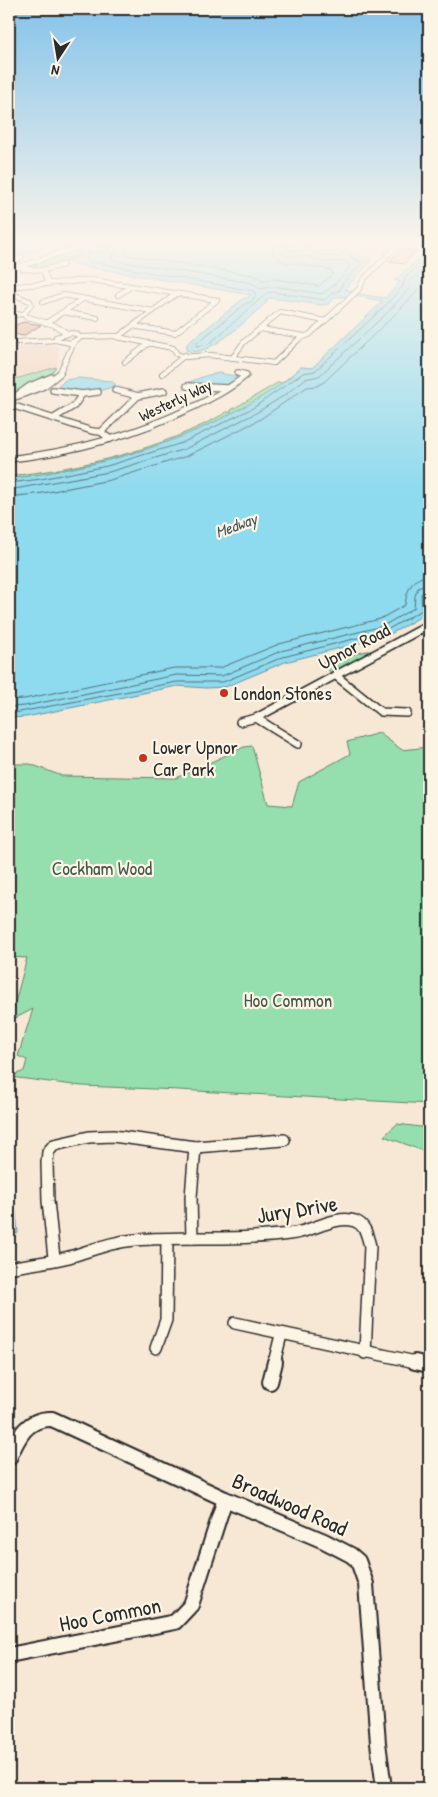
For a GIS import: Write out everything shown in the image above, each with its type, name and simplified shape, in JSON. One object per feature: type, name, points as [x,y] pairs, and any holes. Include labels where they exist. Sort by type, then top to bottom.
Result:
[{"type":"street","points":[[57,327],[67,333]]},
{"type":"street","points":[[119,336],[132,327]]},
{"type":"street","points":[[139,327],[175,332],[182,327]]},
{"type":"street","points":[[233,357],[262,327]]},
{"type":"street","points":[[56,340],[58,336],[67,333],[77,334],[80,337],[119,336],[173,348],[176,349],[177,353],[185,355],[201,357],[210,354],[274,363],[302,338],[318,327]]},
{"type":"street","points":[[258,330],[302,338]]},
{"type":"street","points":[[18,342],[56,340],[63,343],[74,342],[79,340],[80,337]]},
{"type":"street","points":[[9,401],[46,385],[63,368],[67,351],[74,342]]},
{"type":"street","points":[[63,343],[67,351]]},
{"type":"street","points":[[125,362],[152,343]]},
{"type":"street","points":[[162,374],[185,355]]},
{"type":"street","name":"Westerly Way","points":[[110,439],[162,422],[188,410],[228,388],[248,373],[238,373]]},
{"type":"street","points":[[187,386],[228,388]]},
{"type":"street","points":[[53,390],[82,394],[98,392]]},
{"type":"street","points":[[115,390],[138,396],[164,391]]},
{"type":"street","points":[[54,418],[75,405],[82,394]]},
{"type":"street","points":[[101,432],[138,396]]},
{"type":"street","points":[[14,406],[101,432],[110,439]]},
{"type":"street","points":[[9,459],[72,449],[110,439]]},
{"type":"street","name":"Upnor Road","points":[[240,722],[256,718],[429,625]]},
{"type":"street","points":[[335,675],[381,712],[390,714],[407,713]]},
{"type":"street","points":[[256,718],[298,744]]},
{"type":"street","points":[[54,1258],[48,1201],[47,1163],[51,1148],[58,1144],[75,1140],[113,1136],[195,1147],[284,1140]]},
{"type":"street","points":[[192,1238],[191,1197],[195,1147]]},
{"type":"street","name":"Jury Drive","points":[[9,1268],[54,1258],[68,1257],[101,1245],[135,1240],[296,1233],[315,1229],[340,1220],[358,1222],[367,1234],[370,1246],[365,1353]]},
{"type":"street","points":[[156,1348],[166,1320],[167,1239]]},
{"type":"street","points":[[236,1323],[365,1353],[429,1365]]},
{"type":"street","points":[[270,1382],[281,1334]]},
{"type":"street","name":"Broadwood Road","points":[[9,1458],[25,1428],[38,1420],[50,1419],[225,1499],[324,1541],[351,1555],[361,1567],[366,1584],[378,1743],[384,1788]]},
{"type":"street","name":"Hoo Common","points":[[9,1655],[175,1622],[191,1605],[225,1499]]},
{"type":"shaded area","points":[[9,344],[55,345],[60,349],[56,367],[19,378],[9,379]]},
{"type":"green space","points":[[56,367],[52,373],[30,383],[9,399],[9,379],[19,378]]},
{"type":"green space","points":[[301,367],[312,368],[229,430],[9,488],[9,476],[37,473],[93,462],[148,447],[175,437],[227,412],[231,412],[231,410],[279,382],[282,383]]},
{"type":"green space","points":[[367,651],[375,651],[331,674],[323,661]]},
{"type":"green space","name":"Cockham Wood","points":[[379,733],[402,750],[429,747],[429,1104],[82,1086],[10,1077],[24,1071],[27,1060],[18,1056],[33,1009],[10,1021],[27,958],[9,957],[9,764],[30,764],[62,776],[176,778],[244,747],[252,746],[268,804],[292,806],[299,782],[350,754],[347,742]]},
{"type":"green space","points":[[397,1124],[429,1128],[429,1153],[384,1136]]},
{"type":"water","points":[[208,327],[239,327],[216,344],[205,349],[195,352],[186,350],[187,344]]},
{"type":"water","name":"Medway","points":[[356,327],[429,327],[429,592],[424,600],[429,608],[427,613],[387,636],[285,662],[225,687],[177,686],[26,717],[9,718],[9,479],[69,469],[127,455],[183,436],[263,396],[287,380],[301,367],[312,368]]},
{"type":"water","points":[[220,373],[238,377],[229,384],[223,385],[193,385],[189,382],[208,375]]},
{"type":"water","points":[[78,378],[111,381],[116,385],[103,390],[88,392],[60,389],[58,387],[65,380]]},
{"type":"water","points":[[9,1188],[15,1204],[18,1233],[9,1235]]},
{"type":"building","points":[[9,327],[38,327],[23,336],[9,333]]},
{"type":"place","name":"London Stones","points":[[224,693]]},
{"type":"place","name":"Lower Upnor Car Park","points":[[143,758]]}]
